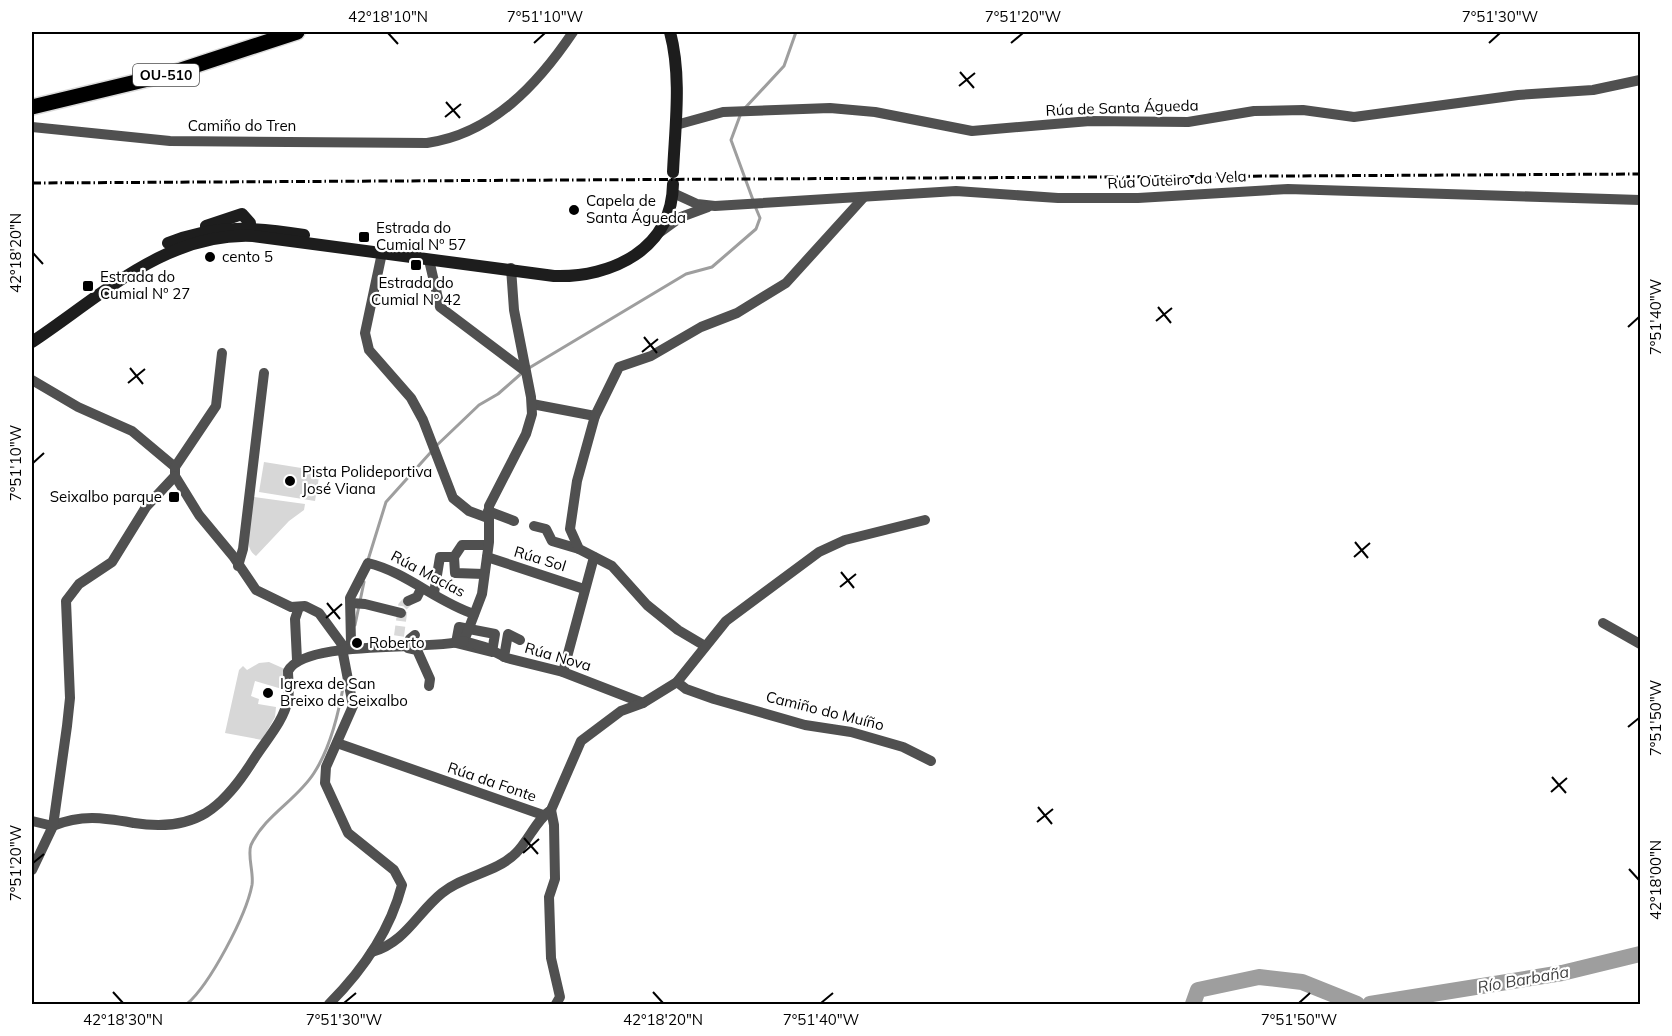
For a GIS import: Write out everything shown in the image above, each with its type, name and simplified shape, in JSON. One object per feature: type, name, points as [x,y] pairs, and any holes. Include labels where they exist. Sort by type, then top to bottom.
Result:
[{"type":"main road","name":"OU-510","points":[[32,107],[169,74],[297,32]]},
{"type":"street","name":"Camiño do Tren","points":[[32,127],[170,141],[427,143],[453,140],[479,127],[519,97],[546,68],[573,32]]},
{"type":"street","points":[[662,32],[669,74],[673,178],[697,204],[715,206]]},
{"type":"street","points":[[659,233],[665,219],[673,178],[676,125],[675,69],[670,32]]},
{"type":"street","name":"Rúa de Santa Águeda","points":[[676,125],[723,112],[830,108],[874,111],[972,131],[999,131],[1090,121],[1188,122],[1254,111],[1303,110],[1354,117],[1518,95],[1593,90],[1641,80]]},
{"type":"street","name":"Rúa Outeiro da Vela","points":[[715,206],[956,191],[1058,198],[1138,198],[1288,189],[1641,200]]},
{"type":"street","points":[[579,549],[570,529],[577,481],[595,416],[619,367],[651,356],[701,327],[737,313],[786,283],[864,197]]},
{"type":"street","points":[[441,254],[458,260],[570,277],[606,271],[638,254],[659,233],[689,213],[715,206]]},
{"type":"street","points":[[165,253],[213,238],[235,235],[536,271],[586,267],[609,262],[644,241],[665,219]]},
{"type":"street","points":[[32,342],[165,253],[184,242],[231,225]]},
{"type":"street","points":[[32,331],[145,256],[195,233],[231,225],[274,234],[288,241]]},
{"type":"street","points":[[250,229],[553,268]]},
{"type":"street","points":[[382,253],[365,333],[369,350],[411,398],[423,420],[453,498],[469,512],[514,521]]},
{"type":"street","points":[[429,260],[440,307],[525,371]]},
{"type":"street","points":[[297,660],[343,649],[403,648],[460,642],[468,629],[481,599],[488,551],[488,515],[526,434],[532,404],[514,310],[512,269]]},
{"type":"street","points":[[32,870],[53,826],[70,698],[66,601],[79,584],[105,569],[118,554],[146,507],[175,471],[216,406],[222,375],[222,352]]},
{"type":"street","points":[[238,566],[243,549],[264,373]]},
{"type":"street","points":[[32,380],[78,407],[132,431],[175,471],[199,515],[256,591],[291,607],[305,606],[319,613],[343,649],[353,706],[326,767],[325,783],[328,794],[348,832],[394,870],[402,885],[372,952],[351,982],[329,1005]]},
{"type":"street","points":[[532,404],[595,416]]},
{"type":"street","name":"Rúa da Fonte","points":[[337,743],[547,813],[581,741],[621,711],[644,703],[677,682],[726,621],[819,552],[845,540],[925,520]]},
{"type":"street","points":[[534,526],[546,529],[552,541],[579,549],[621,574],[647,605],[705,645]]},
{"type":"street","points":[[484,574],[453,572],[454,557],[462,545],[488,551]]},
{"type":"street","name":"Rúa Sol","points":[[488,551],[584,588]]},
{"type":"street","points":[[434,593],[441,557],[454,557]]},
{"type":"street","points":[[563,672],[594,557]]},
{"type":"street","name":"Rúa Macías","points":[[351,603],[350,598],[368,563],[381,566],[421,589],[434,593],[474,614]]},
{"type":"street","points":[[408,601],[417,597],[421,589]]},
{"type":"street","points":[[343,649],[351,643],[351,603],[365,604],[401,614]]},
{"type":"street","points":[[32,821],[53,826],[96,816],[156,825],[187,822],[206,815],[234,789],[279,720],[289,695],[288,672],[297,660],[295,619],[299,607]]},
{"type":"street","points":[[1603,623],[1641,644]]},
{"type":"street","points":[[468,629],[495,634],[492,652]]},
{"type":"street","points":[[504,657],[508,634],[520,640]]},
{"type":"street","points":[[403,648],[415,635]]},
{"type":"street","points":[[399,636],[403,648]]},
{"type":"street","name":"Rúa Nova","points":[[460,642],[504,657],[563,672],[644,703]]},
{"type":"street","points":[[403,648],[417,650],[430,679],[429,686]]},
{"type":"street","name":"Camiño do Muíño","points":[[677,682],[686,689],[714,699],[805,725],[851,732],[893,744],[931,761]]},
{"type":"street","points":[[372,952],[384,948],[408,931],[441,893],[514,855],[530,838],[547,813],[554,825],[555,879],[549,897],[551,958],[558,1001]]},
{"type":"shaded area","name":"Pista Polideportiva José Viana","points":[[264,462],[320,471],[315,501],[259,492]]},
{"type":"shaded area","points":[[254,497],[305,504],[304,510],[289,521],[256,556],[251,551],[248,537]]},
{"type":"shaded area","points":[[269,662],[287,670],[282,689],[255,681],[251,696],[259,699],[258,704],[276,707],[275,717],[262,740],[225,733],[239,670],[243,666],[247,670],[259,663]]},
{"type":"waterway","points":[[745,108],[784,66],[796,32]]},
{"type":"waterway","points":[[741,113],[731,140],[753,200]]},
{"type":"waterway","points":[[529,368],[686,274],[712,267],[756,229],[760,218],[755,206]]},
{"type":"waterway","points":[[435,447],[479,405],[498,394],[523,372]]},
{"type":"waterway","points":[[368,560],[386,502],[431,452]]},
{"type":"waterway","points":[[355,625],[364,582]]},
{"type":"waterway","points":[[187,1004],[216,966],[243,914],[252,885],[251,845],[257,834],[307,783],[320,763],[334,729],[344,682]]},
{"type":"waterway","name":"Río Barbaña","points":[[1370,1004],[1562,973],[1640,954]]},
{"type":"waterway","name":"Río Barbaña","points":[[1193,1004],[1198,990],[1259,977],[1302,982],[1357,1004]]},
{"type":"tunnel","points":[[399,636],[403,606],[408,601]]},
{"type":"railway","points":[[32,183],[1640,174]]},
{"type":"place","name":"Capela de Santa Águeda","points":[[574,210]]},
{"type":"place","name":"Estrada do Cumial Nº 57","points":[[364,237]]},
{"type":"place","name":"cento 5","points":[[210,257]]},
{"type":"place","name":"Estrada do Cumial Nº 42","points":[[416,265]]},
{"type":"place","name":"Estrada do Cumial Nº 27","points":[[88,286]]},
{"type":"place","name":"Pista Polideportiva José Viana","points":[[290,481]]},
{"type":"place","name":"Seixalbo parque","points":[[174,497]]},
{"type":"place","name":"Roberto","points":[[357,643]]},
{"type":"place","name":"Igrexa de San Breixo de Seixalbo","points":[[268,693]]}]
